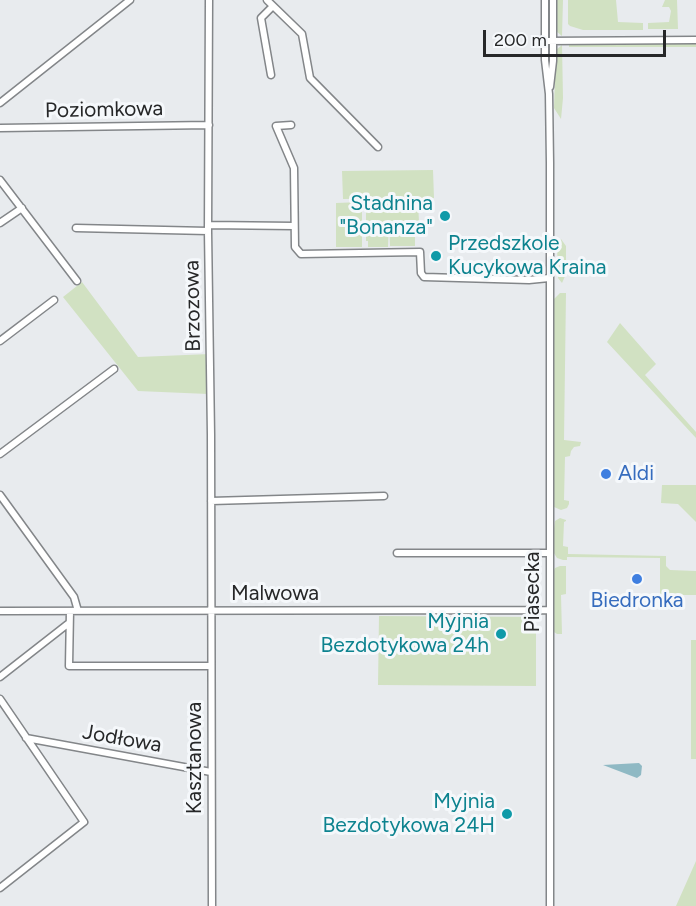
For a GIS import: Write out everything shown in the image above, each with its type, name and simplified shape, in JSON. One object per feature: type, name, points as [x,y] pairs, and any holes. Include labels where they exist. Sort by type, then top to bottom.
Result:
[{"type":"street","points":[[0,103],[130,0]]},
{"type":"street","name":"Brzozowa","points":[[209,0],[211,611]]},
{"type":"street","points":[[267,0],[302,34],[310,78],[378,147]]},
{"type":"street","points":[[545,0],[545,60],[549,94]]},
{"type":"street","points":[[549,94],[552,80],[553,0]]},
{"type":"street","points":[[271,75],[261,18],[273,6]]},
{"type":"street","points":[[545,41],[696,40]]},
{"type":"street","name":"Piasecka","points":[[549,94],[550,906]]},
{"type":"street","name":"Poziomkowa","points":[[0,128],[209,125]]},
{"type":"street","points":[[291,125],[276,126],[294,168],[295,247],[301,254],[420,252],[421,273],[424,276],[528,280],[549,278]]},
{"type":"street","points":[[0,180],[77,281]]},
{"type":"street","points":[[0,224],[22,208]]},
{"type":"street","points":[[76,228],[294,226]]},
{"type":"street","points":[[0,341],[54,300]]},
{"type":"street","points":[[0,454],[114,369]]},
{"type":"street","points":[[0,495],[74,597],[78,611]]},
{"type":"street","points":[[211,501],[384,496]]},
{"type":"street","points":[[398,553],[550,553]]},
{"type":"street","name":"Malwowa","points":[[0,611],[549,610]]},
{"type":"street","points":[[70,611],[69,666],[211,666]]},
{"type":"street","name":"Kasztanowa","points":[[211,611],[212,906]]},
{"type":"street","points":[[0,677],[69,623]]},
{"type":"street","points":[[0,699],[84,822],[0,888]]},
{"type":"street","name":"Jodłowa","points":[[26,738],[212,772]]},
{"type":"green space","points":[[556,0],[563,0],[562,36],[556,31]]},
{"type":"green space","points":[[568,0],[616,0],[618,22],[643,23],[643,30],[583,30],[570,26],[568,24]]},
{"type":"green space","points":[[665,0],[677,0],[678,29],[648,29],[648,23],[669,22],[671,11],[669,7],[662,7]]},
{"type":"green space","points":[[696,43],[696,47],[569,47],[569,45]]},
{"type":"green space","points":[[562,45],[561,119],[554,108],[556,50]]},
{"type":"green space","points":[[433,170],[434,198],[343,199],[342,171]]},
{"type":"green space","points":[[362,202],[362,247],[336,247],[336,203]]},
{"type":"green space","points":[[418,202],[419,222],[415,222],[415,246],[390,246],[389,221],[388,247],[368,247],[366,203]]},
{"type":"green space","points":[[561,239],[566,246],[566,274],[562,283],[558,278],[557,245]]},
{"type":"green space","points":[[82,282],[138,357],[210,354],[208,394],[138,391],[63,297]]},
{"type":"green space","points":[[560,293],[566,293],[564,440],[581,442],[580,446],[574,447],[570,456],[565,457],[564,500],[569,501],[569,504],[567,508],[561,510],[554,507],[553,503],[553,300]]},
{"type":"green space","points":[[620,323],[656,364],[645,375],[696,432],[696,438],[607,342]]},
{"type":"green space","points":[[662,485],[696,485],[696,522],[678,504],[661,503]]},
{"type":"green space","points":[[560,518],[566,520],[563,546],[568,547],[568,554],[666,556],[666,566],[670,570],[696,571],[696,595],[660,595],[660,558],[567,557],[567,560],[563,560],[557,558],[552,550],[552,529],[555,521]]},
{"type":"green space","points":[[566,566],[566,594],[561,595],[562,634],[557,634],[554,632],[553,573],[555,568]]},
{"type":"green space","points":[[379,616],[536,617],[536,686],[378,685]]},
{"type":"green space","points":[[691,640],[696,640],[696,759],[691,759]]},
{"type":"green space","points":[[696,861],[696,906],[676,906]]},
{"type":"water","points":[[639,763],[642,766],[641,775],[637,778],[603,765]]},
{"type":"place","name":"Stadnina \"Bonanza\"","points":[[445,216]]},
{"type":"place","name":"Przedszkole Kucykowa Kraina","points":[[436,256]]},
{"type":"place","name":"Aldi","points":[[606,474]]},
{"type":"place","name":"Biedronka","points":[[637,579]]},
{"type":"place","name":"Myjnia Bezdotykowa 24h","points":[[501,634]]},
{"type":"place","name":"Myjnia Bezdotykowa 24H","points":[[507,814]]}]
